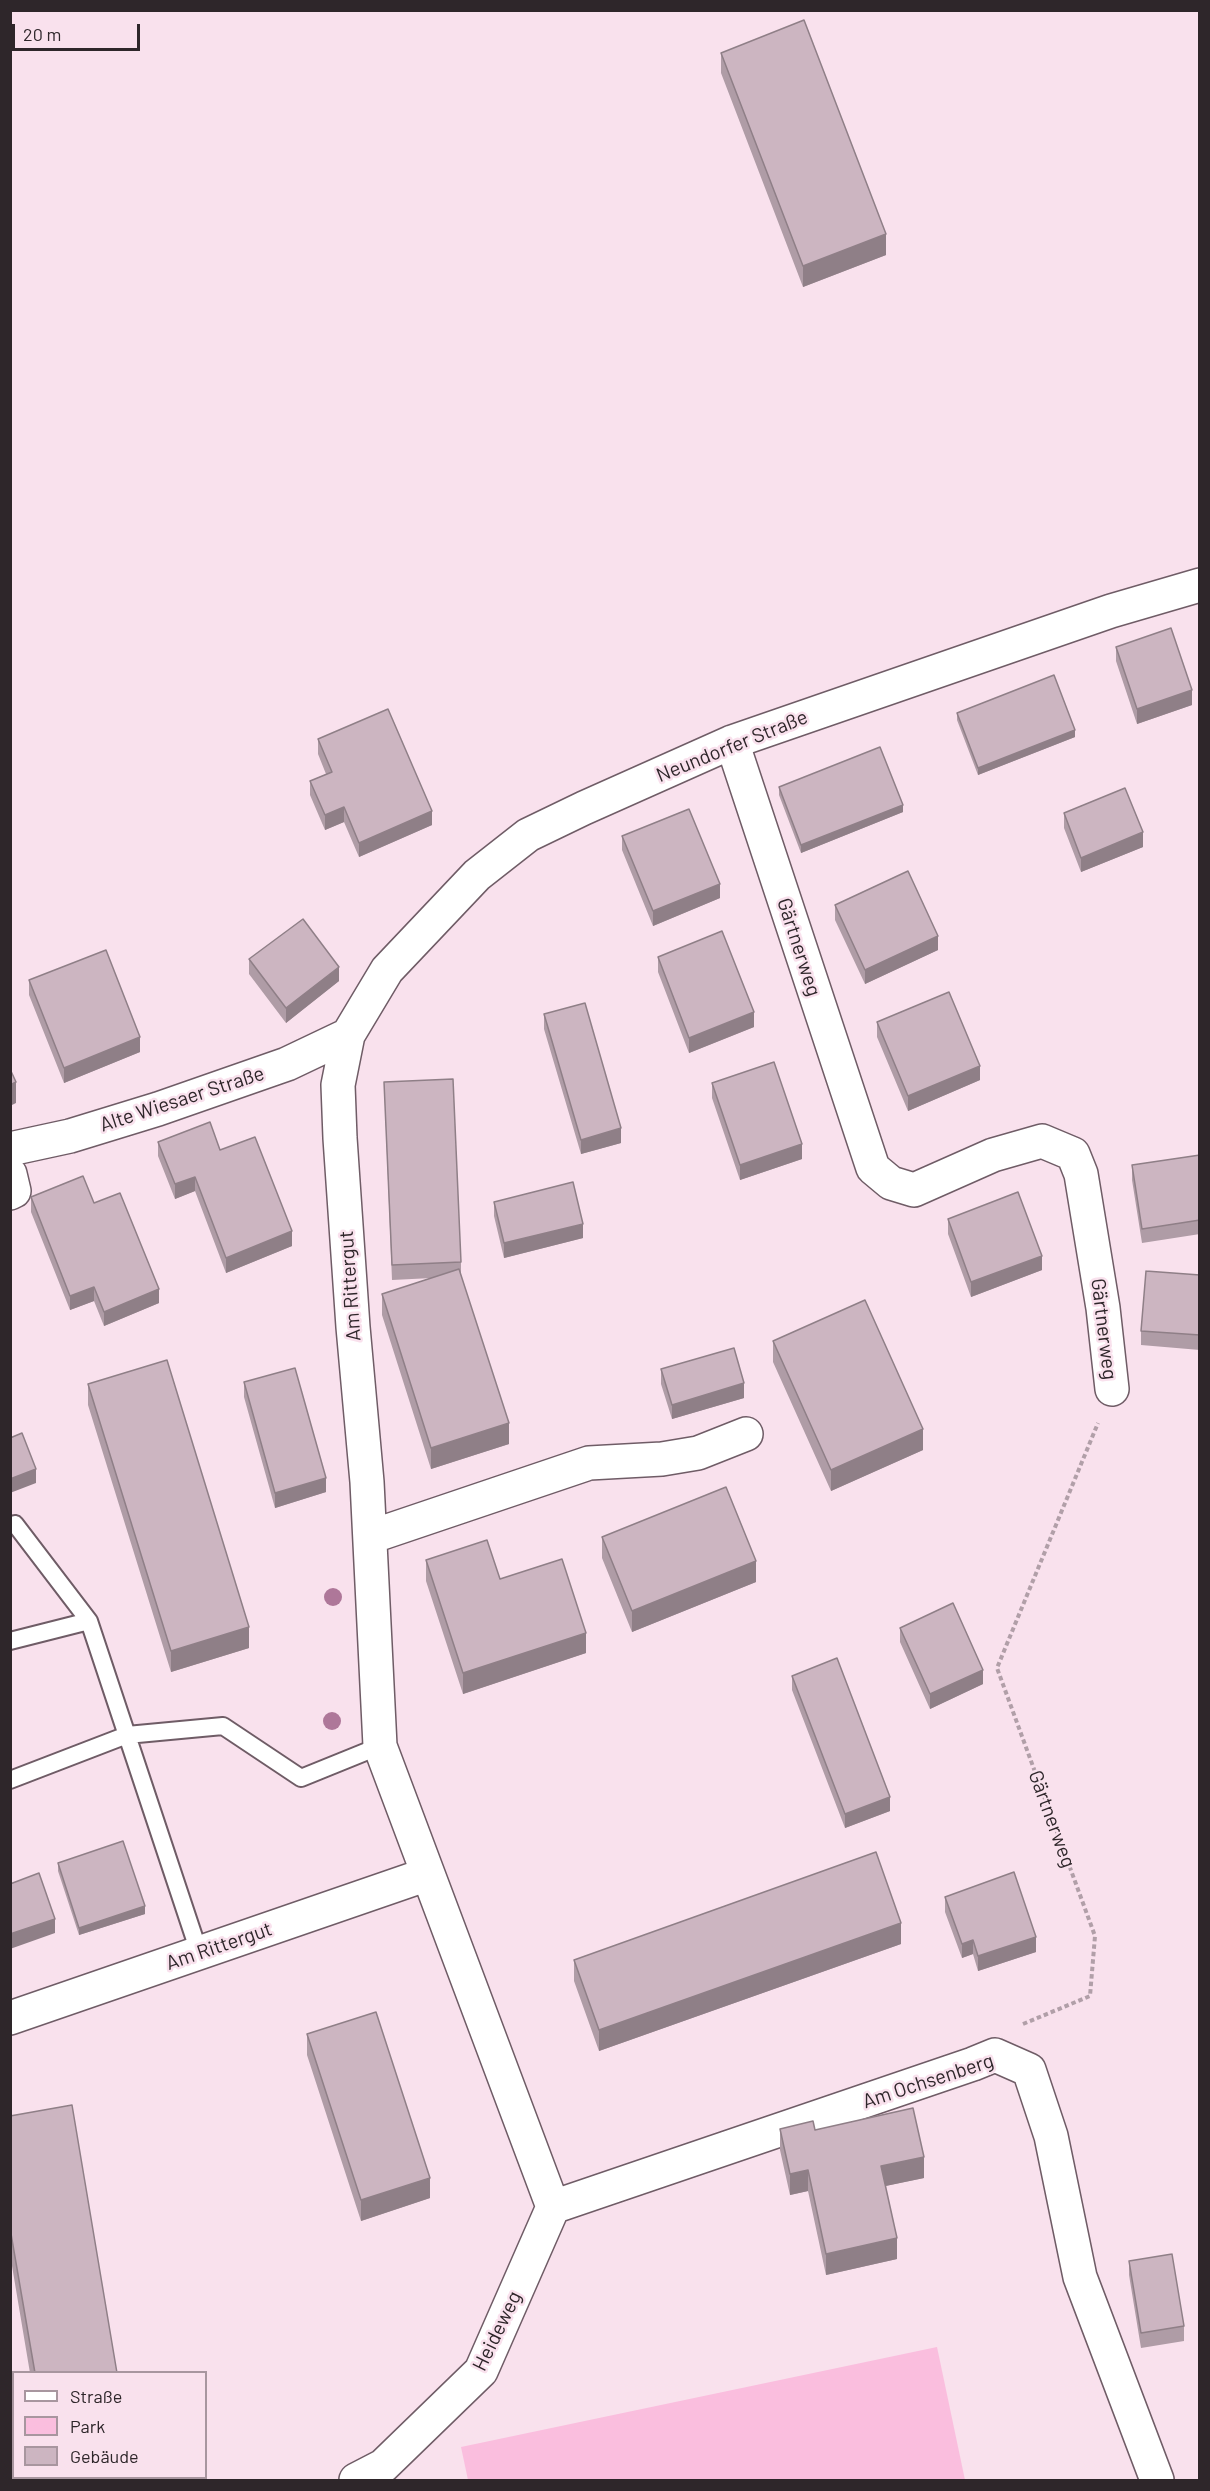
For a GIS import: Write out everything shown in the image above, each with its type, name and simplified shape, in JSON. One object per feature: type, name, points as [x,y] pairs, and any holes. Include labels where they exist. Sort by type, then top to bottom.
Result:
[{"type":"street","name":"Neundorfer Straße","points":[[348,1035],[387,970],[477,875],[528,835],[584,807],[732,742],[1111,610],[1200,585]]},
{"type":"street","name":"Gärtnerweg","points":[[732,742],[873,1168],[891,1183],[914,1190],[993,1155],[1042,1141],[1073,1154],[1081,1174],[1103,1308],[1112,1389]]},
{"type":"street","name":"Alte Wiesaer Straße","points":[[10,1149],[70,1136],[158,1109],[287,1064],[348,1035]]},
{"type":"street","name":"Am Rittergut","points":[[348,1035],[338,1085],[340,1138],[353,1327],[368,1482],[380,1746],[553,2207]]},
{"type":"street","points":[[10,1174],[14,1191],[10,1194]]},
{"type":"street","points":[[369,1537],[589,1463],[671,1458],[698,1453],[746,1434]]},
{"type":"street","name":"Am Rittergut","points":[[10,2018],[428,1874]]},
{"type":"street","name":"Am Ochsenberg","points":[[553,2207],[995,2055],[1004,2058],[1029,2070],[1051,2136],[1080,2277],[1157,2481]]},
{"type":"street","name":"Heideweg","points":[[375,2476],[482,2371],[553,2207]]},
{"type":"lane","points":[[15,1524],[89,1621],[200,1952]]},
{"type":"lane","points":[[10,1641],[89,1621]]},
{"type":"lane","points":[[10,1780],[127,1735],[223,1726],[301,1778],[380,1746]]},
{"type":"path","name":"Gärtnerweg","points":[[1017,2026],[1090,1996],[1095,1936],[997,1668],[1112,1389]]},
{"type":"green space","points":[[937,2347],[965,2480],[468,2480],[461,2447]]},
{"type":"building","points":[[804,20],[886,234],[803,266],[721,53]]},
{"type":"building","points":[[1171,628],[1192,690],[1137,709],[1116,647]]},
{"type":"building","points":[[1054,675],[1075,730],[978,768],[957,713]]},
{"type":"building","points":[[388,709],[432,811],[359,843],[344,807],[325,815],[310,781],[332,772],[318,739]]},
{"type":"building","points":[[880,747],[903,805],[801,845],[779,787]]},
{"type":"building","points":[[1125,788],[1143,832],[1081,858],[1064,813]]},
{"type":"building","points":[[689,809],[720,884],[653,911],[622,836]]},
{"type":"building","points":[[908,871],[938,936],[865,970],[835,905]]},
{"type":"building","points":[[303,919],[339,967],[286,1008],[249,959]]},
{"type":"building","points":[[722,931],[754,1012],[689,1038],[658,957]]},
{"type":"building","points":[[106,950],[140,1037],[64,1068],[29,980]]},
{"type":"building","points":[[949,992],[980,1066],[908,1096],[877,1022]]},
{"type":"building","points":[[585,1003],[621,1128],[581,1140],[544,1014]]},
{"type":"building","points":[[774,1062],[802,1144],[740,1165],[712,1083]]},
{"type":"building","points":[[10,1069],[16,1082],[10,1085]]},
{"type":"building","points":[[453,1079],[461,1262],[392,1265],[384,1082]]},
{"type":"building","points":[[210,1122],[220,1150],[255,1137],[292,1231],[226,1258],[195,1177],[175,1184],[158,1142]]},
{"type":"building","points":[[1200,1155],[1200,1220],[1142,1229],[1132,1165]]},
{"type":"building","points":[[83,1176],[94,1203],[120,1193],[159,1289],[104,1312],[94,1287],[70,1296],[31,1197]]},
{"type":"building","points":[[573,1182],[583,1224],[504,1243],[494,1202]]},
{"type":"building","points":[[1018,1192],[1042,1256],[971,1282],[948,1219]]},
{"type":"building","points":[[459,1269],[509,1423],[431,1448],[382,1294]]},
{"type":"building","points":[[1146,1271],[1200,1275],[1200,1335],[1141,1331]]},
{"type":"building","points":[[865,1300],[923,1429],[831,1470],[773,1341]]},
{"type":"building","points":[[734,1348],[744,1383],[672,1405],[661,1369]]},
{"type":"building","points":[[167,1360],[249,1627],[171,1651],[88,1384]]},
{"type":"building","points":[[295,1368],[326,1478],[275,1493],[244,1382]]},
{"type":"building","points":[[22,1433],[36,1469],[10,1479],[10,1438]]},
{"type":"building","points":[[726,1487],[756,1561],[632,1611],[602,1537]]},
{"type":"building","points":[[487,1540],[500,1579],[562,1559],[586,1633],[463,1673],[426,1560]]},
{"type":"building","points":[[953,1603],[983,1670],[930,1694],[900,1628]]},
{"type":"building","points":[[837,1658],[890,1797],[845,1814],[792,1676]]},
{"type":"building","points":[[123,1841],[145,1906],[79,1928],[58,1863]]},
{"type":"building","points":[[876,1852],[901,1923],[599,2030],[574,1960]]},
{"type":"building","points":[[1014,1872],[1036,1937],[978,1956],[973,1940],[962,1944],[945,1897]]},
{"type":"building","points":[[39,1873],[55,1919],[10,1934],[10,1884]]},
{"type":"building","points":[[376,2012],[430,2178],[361,2200],[307,2034]]},
{"type":"building","points":[[72,2105],[117,2371],[35,2371],[10,2228],[10,2116]]},
{"type":"building","points":[[913,2108],[924,2157],[881,2166],[897,2238],[826,2254],[808,2170],[790,2174],[780,2129],[813,2121],[815,2130]]},
{"type":"building","points":[[1172,2254],[1184,2326],[1141,2333],[1129,2261]]}]
